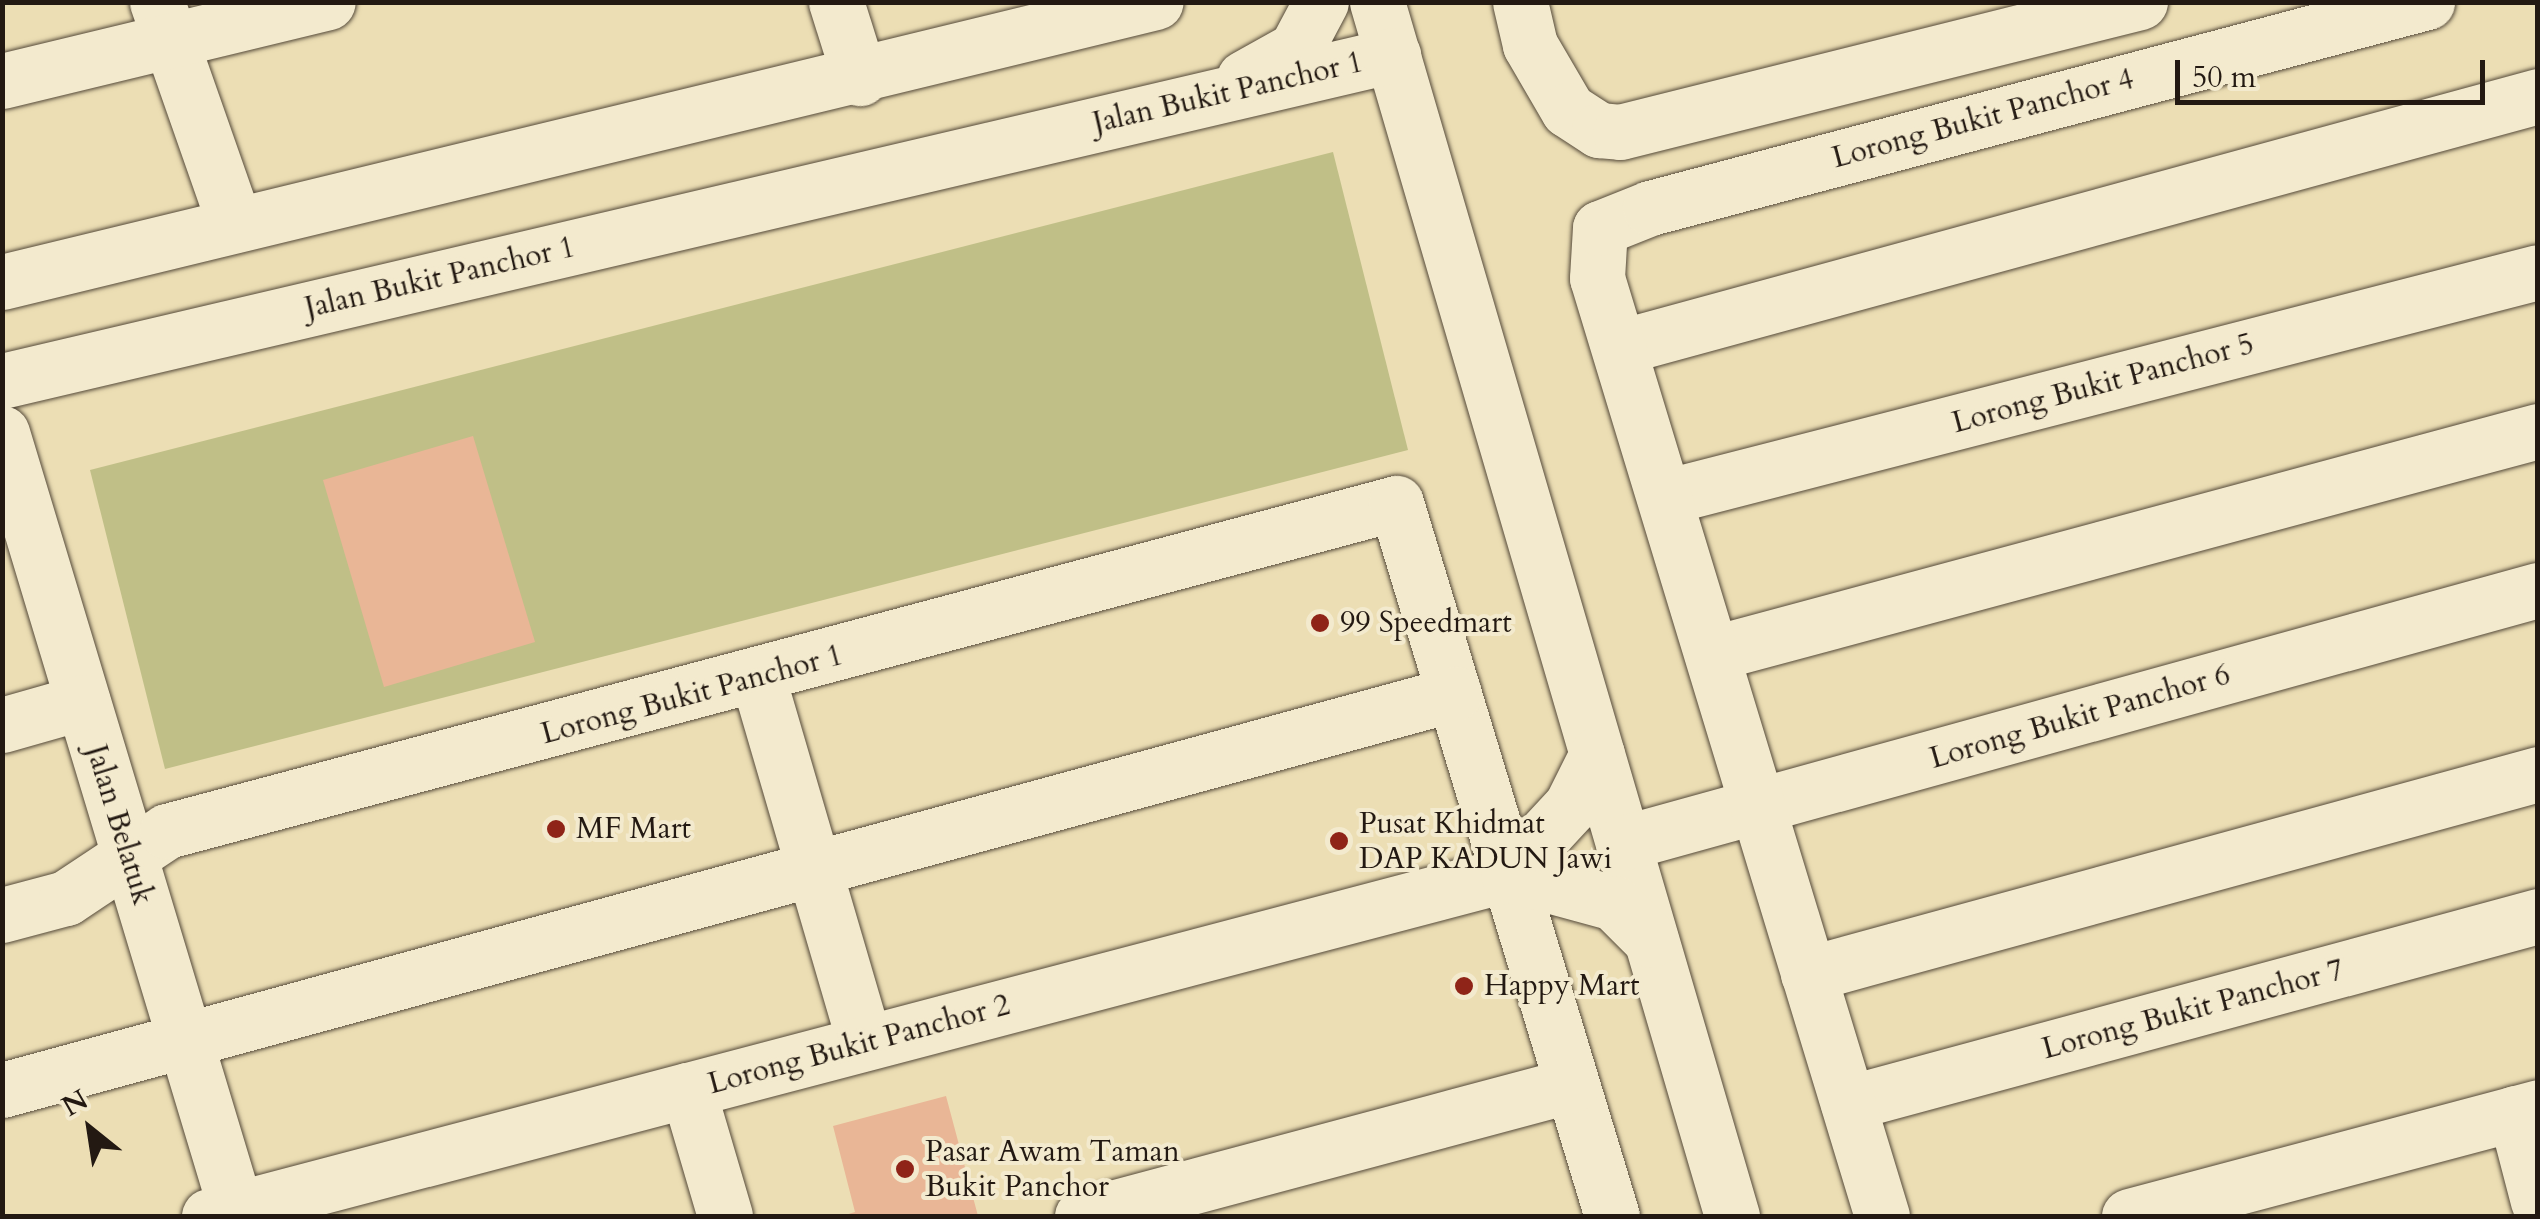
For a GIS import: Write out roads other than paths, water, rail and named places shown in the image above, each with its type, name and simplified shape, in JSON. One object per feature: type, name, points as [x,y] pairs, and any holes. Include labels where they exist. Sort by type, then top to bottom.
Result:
[{"type":"street","points":[[2,81],[163,21],[328,2]]},
{"type":"street","points":[[836,2],[860,78]]},
{"type":"street","points":[[2,282],[860,78],[1156,2]]},
{"type":"street","points":[[1211,96],[1296,49],[1322,2]]},
{"type":"street","points":[[1376,2],[1393,55]]},
{"type":"street","points":[[1520,2],[1530,45],[1568,110],[1599,130],[1978,45],[2140,2]]},
{"type":"street","name":"Lorong Bukit Panchor 4","points":[[1620,347],[1597,278],[1600,228],[1997,116],[2427,2]]},
{"type":"street","points":[[163,21],[235,226]]},
{"type":"street","points":[[1978,45],[1997,116]]},
{"type":"street","name":"Jalan Bukit Panchor 1","points":[[2,381],[1393,55],[1732,1216]]},
{"type":"street","points":[[1882,1216],[1757,808],[1669,496],[1620,347],[2538,96]]},
{"type":"street","name":"Lorong Bukit Panchor 5","points":[[1669,496],[2538,272]]},
{"type":"street","name":"Jalan Belatuk","points":[[2,432],[13,513],[83,702],[184,1040],[228,1214]]},
{"type":"street","points":[[1714,654],[2538,432]]},
{"type":"street","name":"Lorong Bukit Panchor 1","points":[[2,915],[66,898],[166,831],[758,678],[1396,503],[1454,694]]},
{"type":"street","name":"Lorong Bukit Panchor 6","points":[[1622,843],[2538,590]]},
{"type":"street","points":[[758,678],[865,1043]]},
{"type":"street","points":[[2,1090],[1454,694],[1612,1216]]},
{"type":"street","points":[[2,724],[83,702]]},
{"type":"street","points":[[1508,874],[1571,806],[1597,754]]},
{"type":"street","points":[[1808,974],[2538,774]]},
{"type":"street","points":[[1508,874],[1614,903],[1652,940]]},
{"type":"street","name":"Lorong Bukit Panchor 2","points":[[228,1214],[1508,874]]},
{"type":"street","name":"Lorong Bukit Panchor 7","points":[[1848,1103],[2538,916]]},
{"type":"street","points":[[1082,1216],[1572,1085]]},
{"type":"street","points":[[688,1090],[725,1216]]},
{"type":"street","points":[[2129,1216],[2526,1110],[2538,1201]]},
{"type":"place","name":"99 Speedmart","points":[[1320,623]]},
{"type":"place","name":"MF Mart","points":[[556,829]]},
{"type":"place","name":"Pusat Khidmat DAP KADUN Jawi","points":[[1339,841]]},
{"type":"place","name":"Happy Mart","points":[[1464,986]]},
{"type":"place","name":"Pasar Awam Taman Bukit Panchor","points":[[905,1169]]}]
